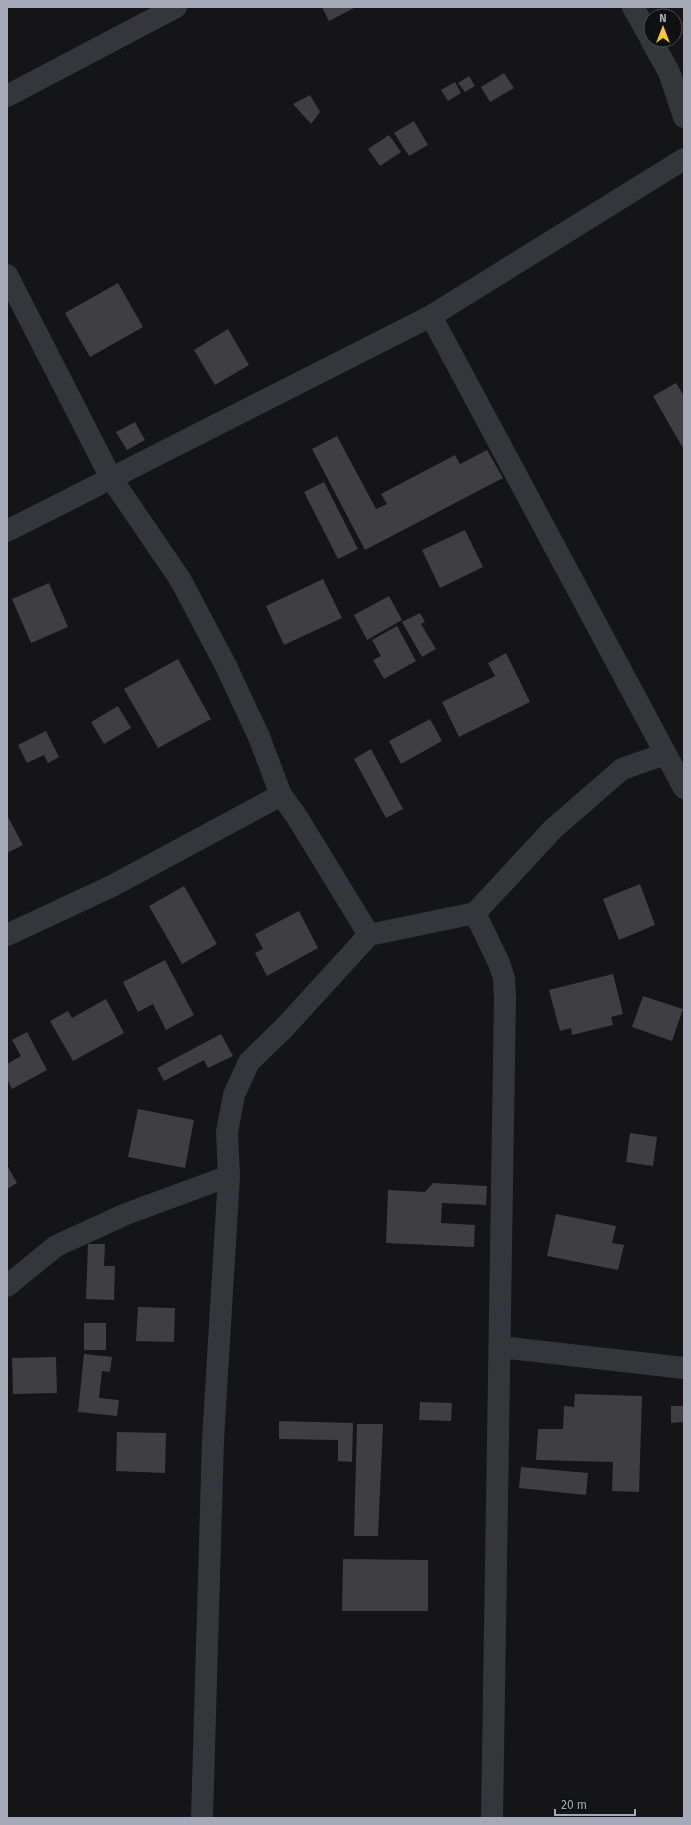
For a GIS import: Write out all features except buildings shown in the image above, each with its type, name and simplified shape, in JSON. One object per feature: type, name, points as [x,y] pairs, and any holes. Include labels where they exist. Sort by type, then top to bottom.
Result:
[{"type":"street","points":[[7,96],[176,7]]},
{"type":"street","points":[[633,7],[643,25]]},
{"type":"street","points":[[656,48],[669,72],[684,117]]},
{"type":"street","points":[[7,531],[431,316],[684,159]]},
{"type":"street","points":[[7,275],[111,478],[180,579],[226,666],[252,723],[281,795],[297,817],[369,935]]},
{"type":"street","points":[[431,316],[684,788]]},
{"type":"street","points":[[202,1818],[213,1440],[229,1176],[227,1132],[234,1095],[249,1062],[285,1027],[369,935],[475,913],[553,829],[622,769],[665,754]]},
{"type":"street","points":[[7,934],[112,886],[281,795]]},
{"type":"street","points":[[475,913],[499,963],[504,978],[500,1347],[492,1818]]},
{"type":"street","points":[[7,1286],[56,1246],[126,1214],[229,1176]]},
{"type":"street","points":[[500,1347],[684,1368]]}]
